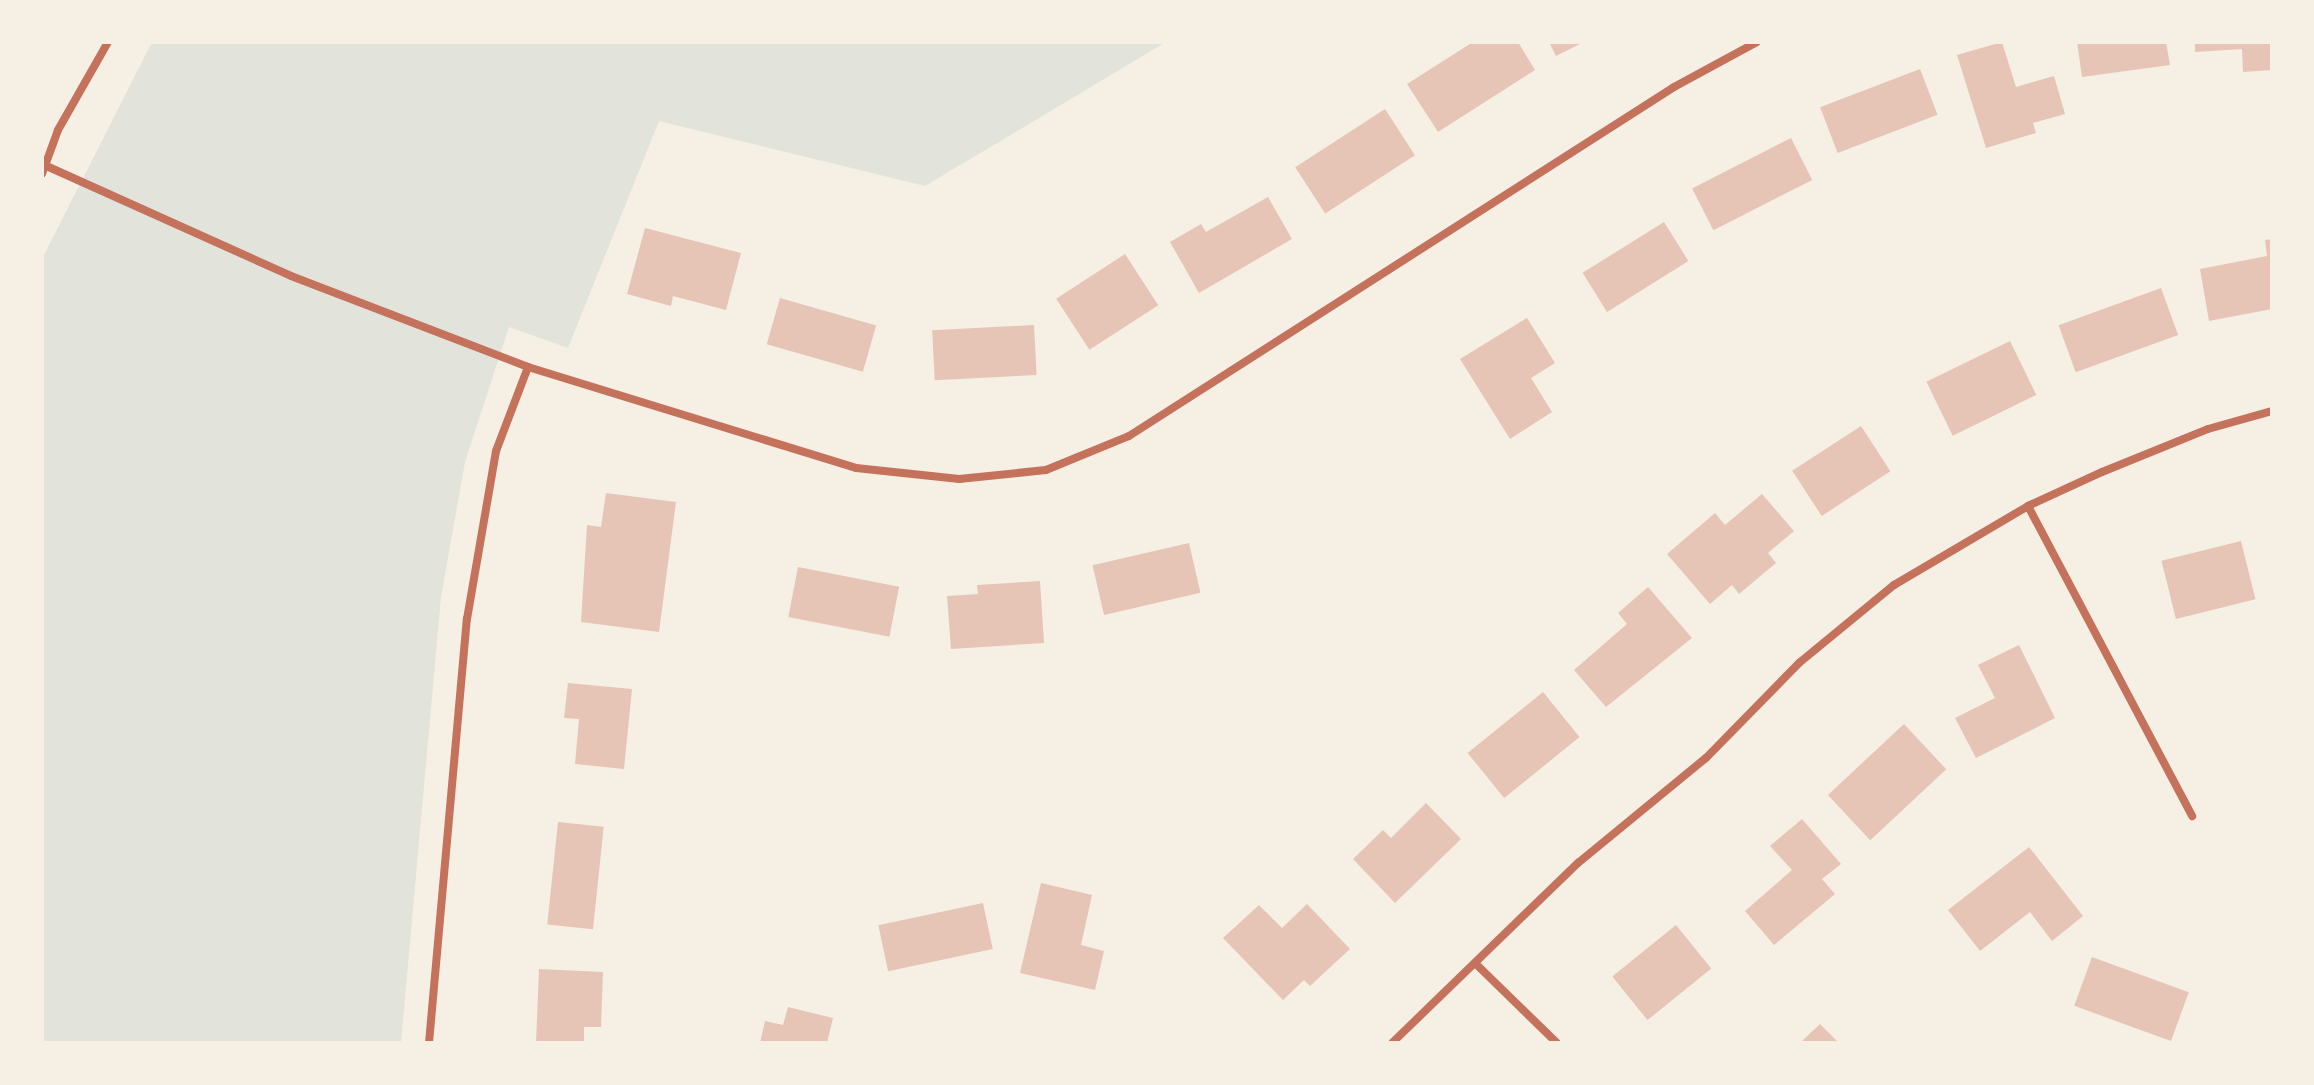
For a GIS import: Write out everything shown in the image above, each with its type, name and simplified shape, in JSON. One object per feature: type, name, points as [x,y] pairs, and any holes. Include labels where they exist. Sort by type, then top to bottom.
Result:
[{"type":"street","points":[[108,42],[58,130],[43,168],[291,276],[528,367],[856,468],[959,479],[1046,470],[1129,436],[1200,395],[1558,160],[1757,42]]},
{"type":"street","points":[[429,1043],[467,619],[496,451],[528,367]]},
{"type":"street","points":[[1392,1043],[1578,863],[1706,758],[1811,653],[1894,585],[2028,506],[2208,429],[2272,411]]},
{"type":"street","points":[[2028,506],[2192,816]]},
{"type":"street","points":[[1476,964],[1557,1043]]},
{"type":"shaded area","points":[[152,42],[1166,42],[925,186],[659,121],[568,348],[509,327],[465,462],[441,597],[401,1043],[42,1043],[42,259]]},
{"type":"building","points":[[1473,42],[1518,42],[1535,70],[1438,132],[1407,84]]},
{"type":"building","points":[[1549,42],[1584,42],[1556,56]]},
{"type":"building","points":[[2002,42],[2016,87],[2054,76],[2065,114],[2033,123],[2036,133],[1986,148],[1957,55]]},
{"type":"building","points":[[2077,42],[2166,42],[2170,65],[2082,77]]},
{"type":"building","points":[[2195,42],[2272,42],[2272,70],[2243,72],[2242,49],[2195,52]]},
{"type":"building","points":[[1920,69],[1938,115],[1838,153],[1820,107]]},
{"type":"building","points":[[1385,109],[1415,155],[1325,213],[1295,167]]},
{"type":"building","points":[[1791,138],[1812,180],[1713,230],[1692,188]]},
{"type":"building","points":[[1268,197],[1292,239],[1199,293],[1170,242],[1201,224],[1206,232]]},
{"type":"building","points":[[1664,222],[1688,261],[1607,312],[1583,273]]},
{"type":"building","points":[[645,228],[741,253],[726,310],[673,296],[671,306],[627,294]]},
{"type":"building","points":[[2272,239],[2272,309],[2209,321],[2200,269],[2267,256],[2265,240]]},
{"type":"building","points":[[1125,254],[1158,305],[1089,350],[1056,299]]},
{"type":"building","points":[[2161,288],[2178,335],[2076,372],[2059,325]]},
{"type":"building","points":[[780,298],[876,326],[863,372],[767,344]]},
{"type":"building","points":[[1527,318],[1555,363],[1531,378],[1552,412],[1510,439],[1460,359]]},
{"type":"building","points":[[1034,325],[1037,375],[935,380],[932,330]]},
{"type":"building","points":[[2010,341],[2036,395],[1953,436],[1926,382]]},
{"type":"building","points":[[1861,426],[1890,471],[1822,516],[1792,471]]},
{"type":"building","points":[[606,493],[676,502],[659,632],[581,622],[587,525],[601,527]]},
{"type":"building","points":[[1762,494],[1794,531],[1768,553],[1776,563],[1739,594],[1732,585],[1710,604],[1667,554],[1715,513],[1725,525]]},
{"type":"building","points":[[2241,541],[2256,599],[2176,619],[2161,561]]},
{"type":"building","points":[[1189,543],[1200,593],[1104,615],[1093,565]]},
{"type":"building","points":[[798,567],[899,587],[889,637],[788,617]]},
{"type":"building","points":[[1040,581],[1044,643],[951,649],[947,596],[978,594],[977,585]]},
{"type":"building","points":[[1648,587],[1692,638],[1606,707],[1574,670],[1627,624],[1618,613]]},
{"type":"building","points":[[2019,645],[2055,718],[1976,758],[1955,718],[1995,698],[1978,665]]},
{"type":"building","points":[[568,683],[632,689],[624,769],[575,764],[579,719],[564,718]]},
{"type":"building","points":[[1543,692],[1580,737],[1504,798],[1468,753]]},
{"type":"building","points":[[1904,724],[1946,769],[1870,840],[1828,795]]},
{"type":"building","points":[[1426,803],[1461,839],[1395,903],[1353,859],[1383,830],[1391,838]]},
{"type":"building","points":[[1802,819],[1841,864],[1822,879],[1835,894],[1774,945],[1745,911],[1792,870],[1770,846]]},
{"type":"building","points":[[558,822],[604,827],[593,929],[547,924]]},
{"type":"building","points":[[2029,847],[2083,916],[2052,941],[2030,912],[1980,951],[1948,910]]},
{"type":"building","points":[[1041,883],[1092,895],[1081,945],[1104,951],[1095,990],[1020,973]]},
{"type":"building","points":[[983,903],[993,949],[888,971],[878,925]]},
{"type":"building","points":[[1307,904],[1350,949],[1310,986],[1304,980],[1283,1000],[1223,938],[1259,905],[1282,928]]},
{"type":"building","points":[[1676,925],[1711,969],[1648,1020],[1612,977]]},
{"type":"building","points":[[2092,957],[2189,992],[2171,1041],[2074,1006]]},
{"type":"building","points":[[539,969],[603,972],[601,1027],[584,1027],[584,1043],[536,1043]]},
{"type":"building","points":[[788,1007],[833,1018],[827,1043],[760,1043],[765,1021],[783,1025]]},
{"type":"building","points":[[1820,1024],[1839,1043],[1800,1043]]}]
